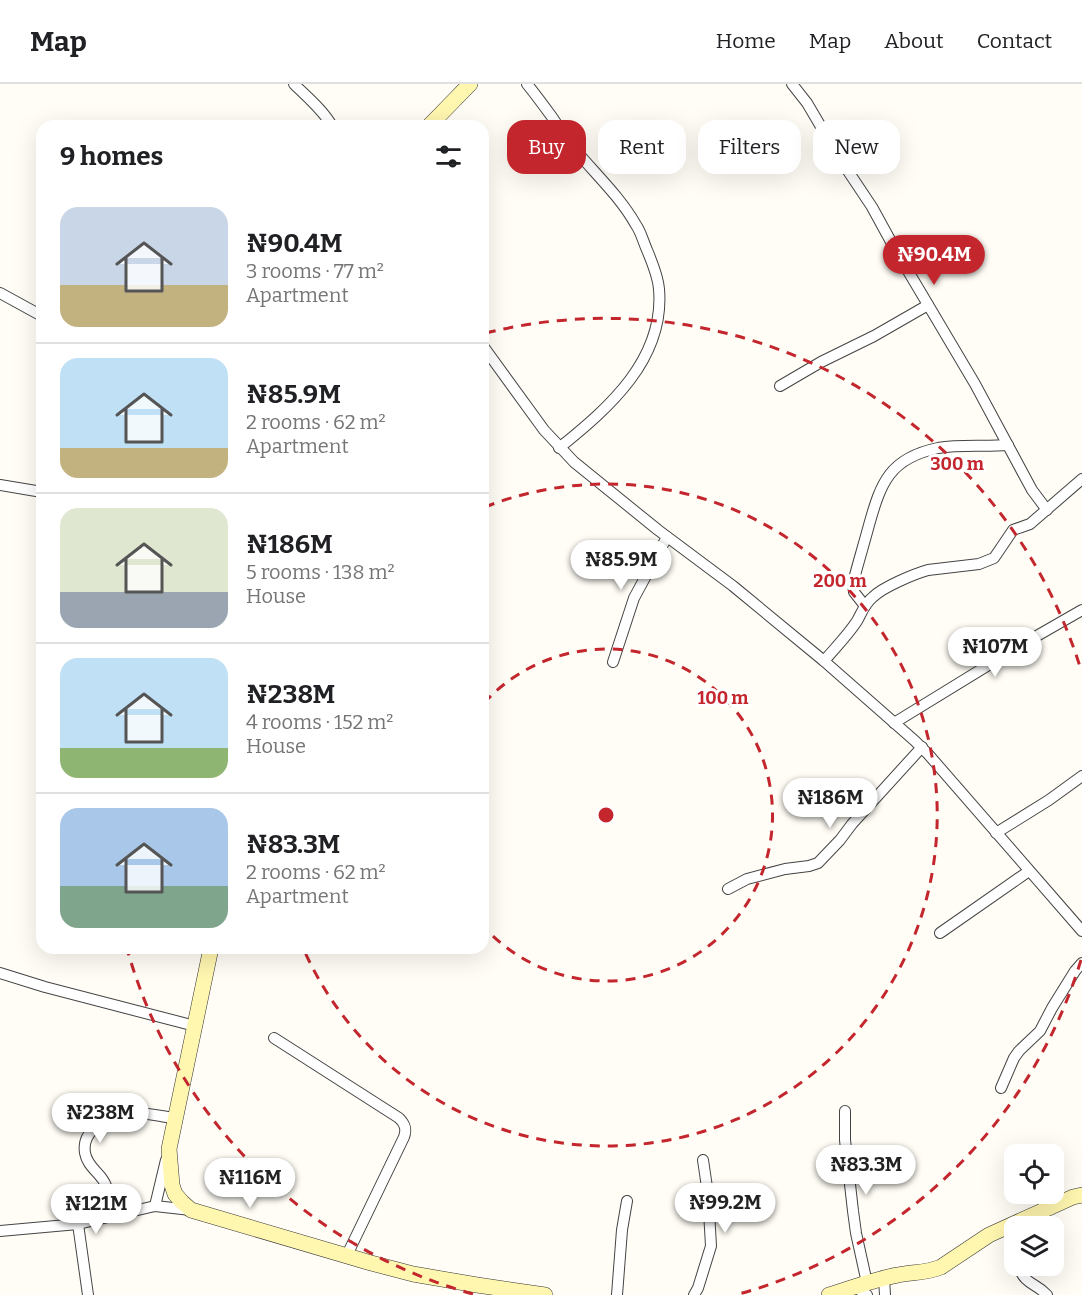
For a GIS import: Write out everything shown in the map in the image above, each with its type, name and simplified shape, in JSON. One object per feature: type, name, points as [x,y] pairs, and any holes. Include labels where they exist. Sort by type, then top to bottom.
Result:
[{"type":"street","points":[[294,84],[329,120]]},
{"type":"street","points":[[435,120],[470,84]]},
{"type":"street","points":[[527,84],[572,146],[612,190],[637,225],[652,261],[659,286],[657,320],[653,337],[641,365],[625,388],[585,427],[559,448]]},
{"type":"street","points":[[792,84],[807,103],[840,159],[868,200],[975,384],[1032,490],[1047,510]]},
{"type":"street","points":[[0,293],[36,313]]},
{"type":"street","points":[[780,386],[928,305]]},
{"type":"street","points":[[489,354],[543,430],[574,462],[733,586],[922,747],[1082,931]]},
{"type":"street","points":[[865,606],[854,592],[853,583],[879,491],[887,477],[903,462],[923,452],[949,447],[1008,445]]},
{"type":"street","points":[[824,662],[873,596],[921,572],[979,564],[994,558],[1013,530],[1030,524],[1082,478]]},
{"type":"street","points":[[0,485],[36,491]]},
{"type":"street","points":[[613,662],[634,598],[668,537]]},
{"type":"street","points":[[894,723],[1082,610]]},
{"type":"street","points":[[728,888],[768,873],[818,863],[922,747]]},
{"type":"street","points":[[996,833],[1082,776]]},
{"type":"street","points":[[940,933],[1029,871]]},
{"type":"street","points":[[155,1206],[176,1118],[210,954]]},
{"type":"street","points":[[1001,1088],[1014,1058],[1040,1031],[1052,1008],[1082,963]]},
{"type":"street","points":[[1,974],[195,1026]]},
{"type":"street","points":[[274,1038],[399,1118],[405,1127],[404,1137],[347,1255]]},
{"type":"street","points":[[845,1111],[845,1140],[863,1288]]},
{"type":"street","points":[[109,1217],[108,1191],[104,1181],[89,1165],[85,1152],[86,1139],[93,1128],[110,1119],[130,1113],[176,1118]]},
{"type":"street","points":[[169,1149],[175,1194],[190,1210]]},
{"type":"street","points":[[694,1295],[711,1246],[709,1203],[703,1160]]},
{"type":"street","points":[[1034,1216],[1082,1195]]},
{"type":"street","points":[[617,1295],[622,1230],[627,1201]]},
{"type":"street","points":[[0,1231],[78,1224],[155,1206],[190,1210],[413,1274],[545,1295]]},
{"type":"street","points":[[78,1224],[88,1295]]},
{"type":"street","points":[[829,1295],[863,1288],[884,1278],[900,1274],[941,1268],[989,1235],[1004,1229]]},
{"type":"street","points":[[1023,1276],[1030,1284],[1047,1295]]},
{"type":"street","points":[[884,1278],[885,1295]]}]
